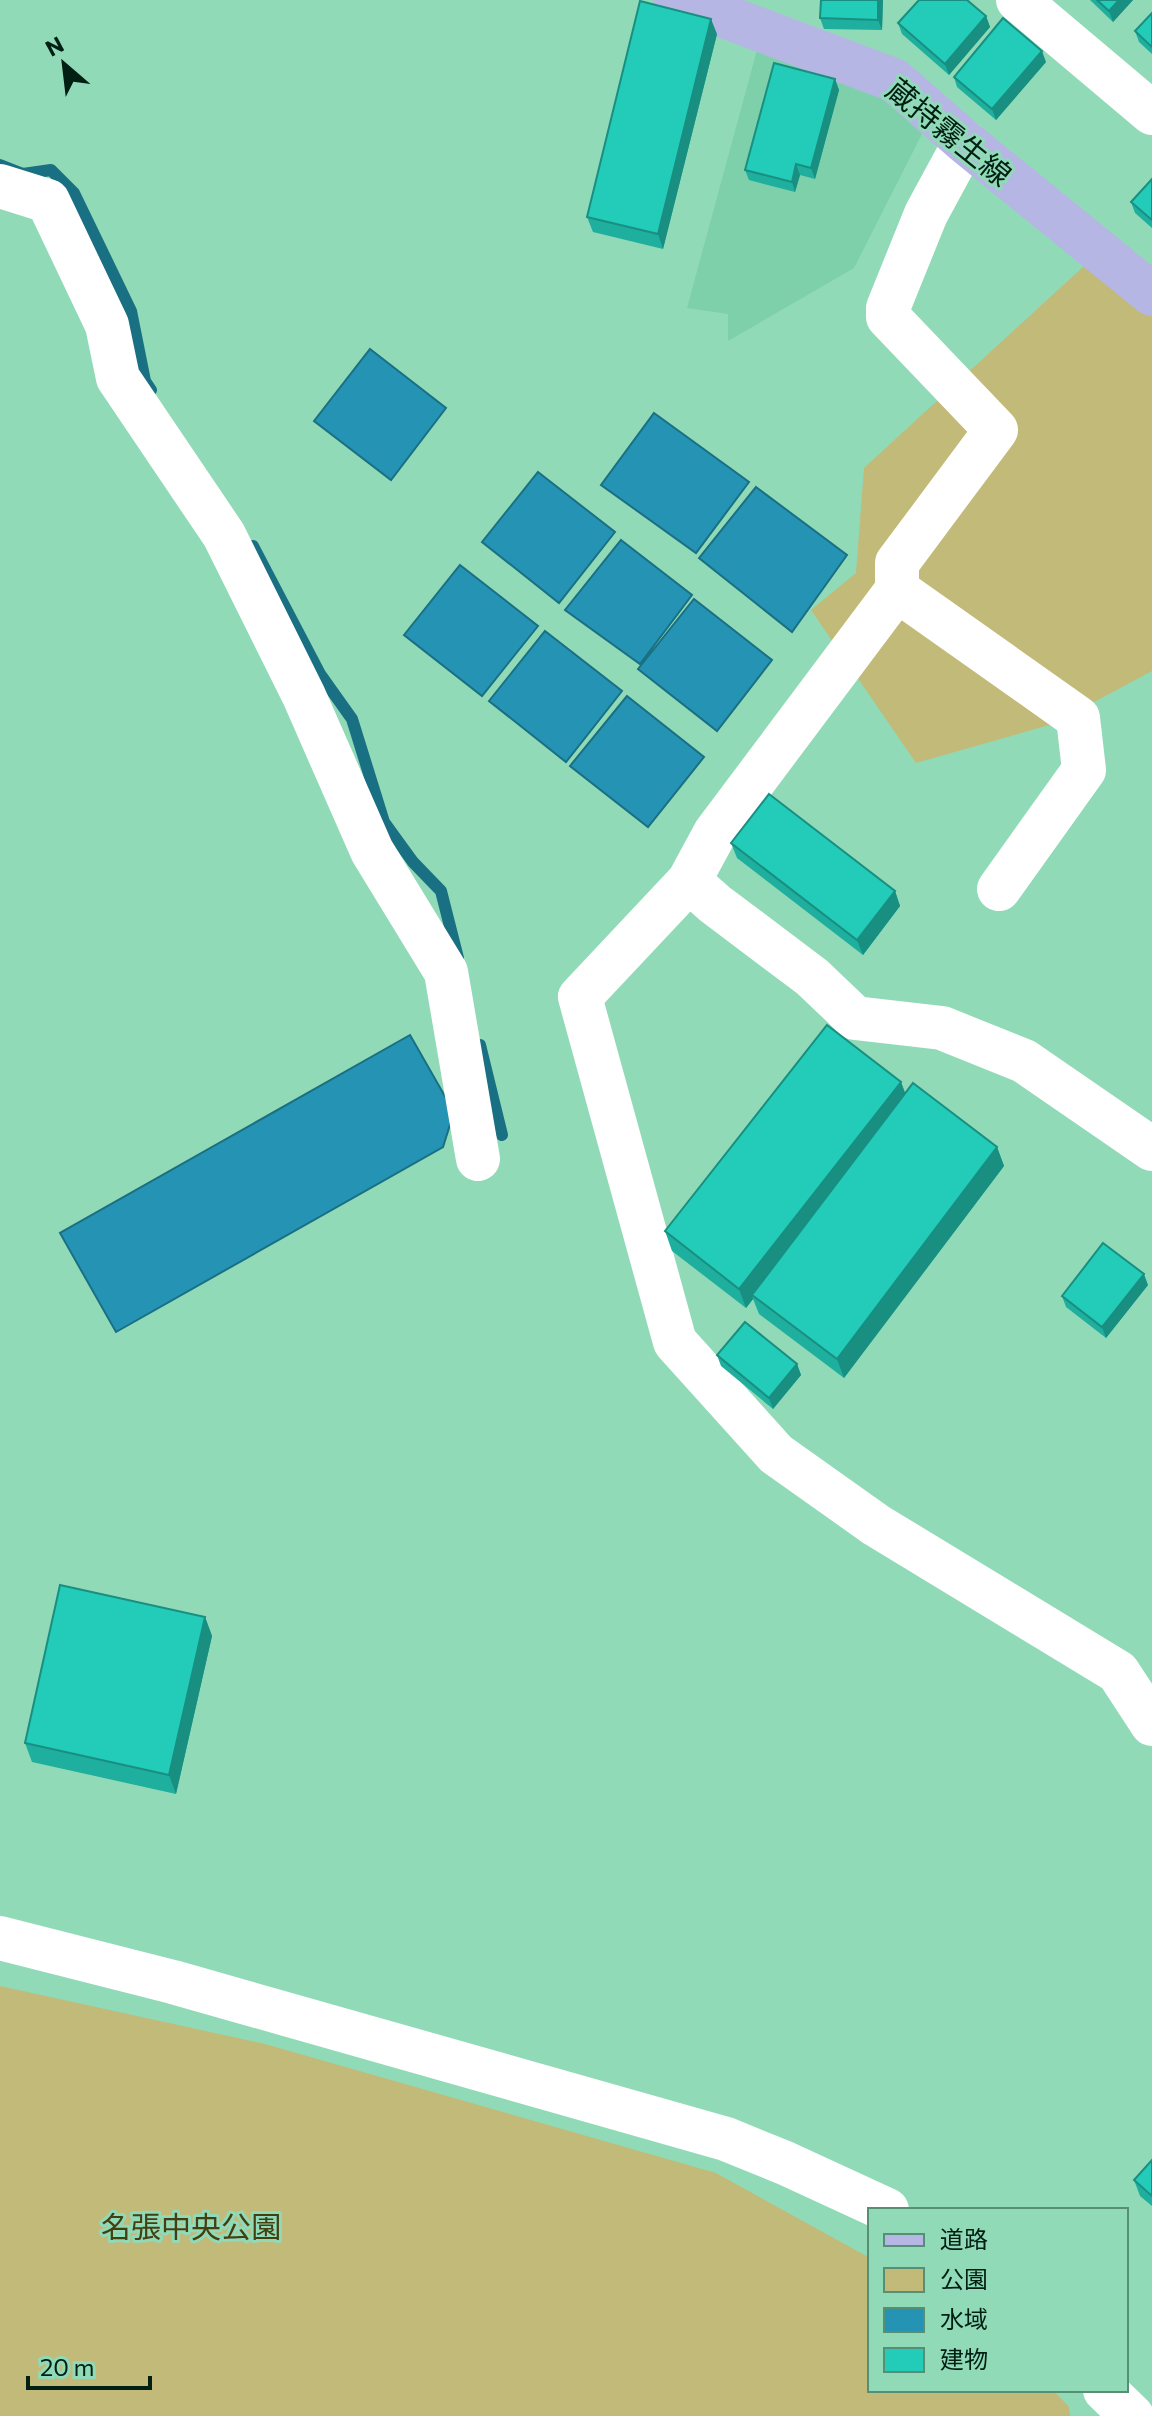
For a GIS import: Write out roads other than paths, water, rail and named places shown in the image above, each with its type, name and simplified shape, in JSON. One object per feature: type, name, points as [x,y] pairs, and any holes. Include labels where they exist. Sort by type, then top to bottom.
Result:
[{"type":"main road","name":"蔵持霧生線","points":[[675,0],[894,80],[1152,294]]},
{"type":"street","points":[[1018,0],[1152,113]]},
{"type":"street","points":[[965,142],[926,214],[888,308],[888,317],[996,430],[897,563],[897,590],[715,833],[689,881],[580,997],[675,1342],[776,1454],[876,1525],[1118,1672],[1152,1724]]},
{"type":"street","points":[[0,186],[48,201],[107,325],[118,378],[224,535],[304,696],[372,851],[446,972],[478,1159]]},
{"type":"street","points":[[897,590],[1078,718],[1084,770],[999,889]]},
{"type":"street","points":[[689,881],[812,977],[855,1018],[942,1028],[1024,1061],[1152,1149]]},
{"type":"street","points":[[0,1938],[188,1986],[726,2139],[883,2208]]},
{"type":"street","points":[[1107,2392],[1132,2416]]},
{"type":"water","points":[[370,349],[446,408],[391,480],[314,421]]},
{"type":"water","points":[[654,413],[749,482],[696,553],[601,485]]},
{"type":"water","points":[[538,472],[615,532],[559,603],[482,542]]},
{"type":"water","points":[[756,487],[847,555],[792,632],[699,558]]},
{"type":"water","points":[[621,540],[692,595],[640,664],[565,610]]},
{"type":"water","points":[[460,565],[538,626],[482,696],[404,635]]},
{"type":"water","points":[[694,599],[772,660],[717,731],[638,669]]},
{"type":"water","points":[[545,631],[622,691],[566,762],[489,701]]},
{"type":"water","points":[[627,696],[704,757],[648,827],[570,766]]},
{"type":"water","points":[[410,1035],[454,1112],[443,1147],[116,1332],[60,1233]]},
{"type":"waterway","points":[[0,165],[23,174],[51,170],[74,193],[131,311],[145,381],[151,390]]},
{"type":"waterway","points":[[253,546],[320,674],[352,719],[384,822],[413,862],[441,891],[458,958]]},
{"type":"waterway","points":[[480,1045],[502,1135]]},
{"type":"park label","name":"名張中央公園","points":[[191,2225]]}]
